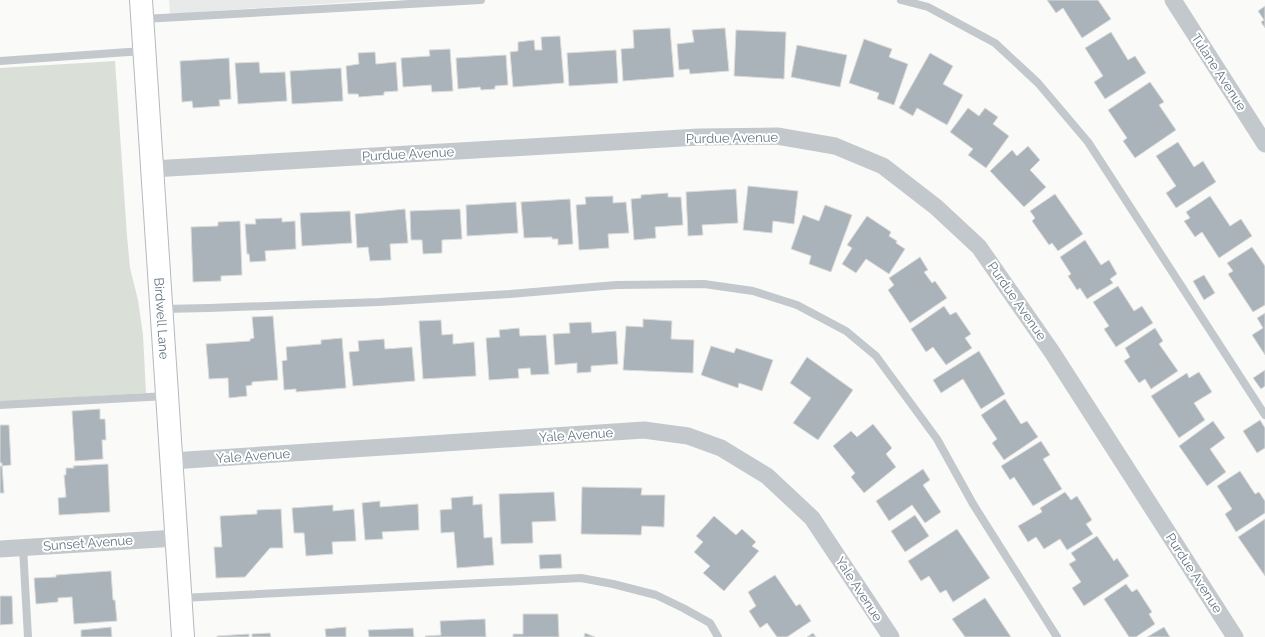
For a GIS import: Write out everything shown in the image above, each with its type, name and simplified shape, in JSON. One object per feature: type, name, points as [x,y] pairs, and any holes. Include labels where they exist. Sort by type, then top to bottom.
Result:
[{"type":"main road","name":"Birdwell Lane","points":[[142,9],[183,637]]},
{"type":"street","name":"Tulane Avenue","points":[[1173,0],[1265,144]]},
{"type":"street","name":"Purdue Avenue","points":[[152,169],[692,138],[777,136],[835,146],[883,166],[936,207],[979,247],[1052,352],[1235,637]]},
{"type":"street","name":"Yale Avenue","points":[[171,461],[644,430],[688,436],[721,448],[767,476],[812,518],[891,637]]},
{"type":"street","name":"Sunset Avenue","points":[[0,549],[176,538]]},
{"type":"lane","points":[[142,9],[481,0]]},
{"type":"lane","points":[[900,0],[928,7],[994,43],[1038,83],[1088,142],[1265,415]]},
{"type":"lane","points":[[0,61],[145,51]]},
{"type":"lane","points":[[161,309],[379,302],[510,294],[616,285],[704,284],[753,291],[797,305],[846,331],[876,356],[937,439],[973,504],[1057,637]]},
{"type":"lane","points":[[0,405],[167,396]]},
{"type":"lane","points":[[23,548],[28,637]]},
{"type":"lane","points":[[180,598],[581,578],[613,584],[656,596],[683,608],[710,623],[718,637]]},
{"type":"shaded area","points":[[169,0],[384,0],[170,14]]},
{"type":"shaded area","points":[[115,61],[127,236],[130,268],[138,300],[143,335],[146,393],[0,402],[0,68]]},
{"type":"building","points":[[1047,0],[1098,0],[1111,19],[1082,38],[1063,8],[1056,13]]},
{"type":"building","points":[[1265,6],[1265,28],[1261,22],[1264,20],[1258,11]]},
{"type":"building","points":[[670,28],[674,77],[623,81],[621,49],[634,48],[633,30]]},
{"type":"building","points":[[725,28],[729,71],[690,74],[689,69],[679,70],[677,44],[694,42],[692,30]]},
{"type":"building","points":[[736,30],[786,32],[784,79],[734,76]]},
{"type":"building","points":[[1111,32],[1128,60],[1135,56],[1146,73],[1105,99],[1094,82],[1103,76],[1085,48]]},
{"type":"building","points":[[560,36],[564,83],[513,87],[510,52],[518,51],[518,42],[534,40],[535,50],[542,50],[541,37]]},
{"type":"building","points":[[864,39],[892,49],[889,57],[908,64],[894,105],[877,99],[879,93],[849,83]]},
{"type":"building","points":[[797,45],[847,55],[840,87],[791,77]]},
{"type":"building","points":[[450,49],[453,91],[432,92],[431,85],[403,87],[401,58],[430,56],[429,50]]},
{"type":"building","points":[[616,50],[618,83],[569,86],[567,53]]},
{"type":"building","points":[[375,52],[376,64],[396,62],[398,91],[384,92],[384,95],[359,97],[358,94],[348,94],[346,66],[359,64],[358,53]]},
{"type":"building","points":[[930,53],[953,66],[943,84],[963,95],[947,125],[917,108],[913,116],[899,108]]},
{"type":"building","points":[[506,55],[508,85],[495,86],[495,89],[481,90],[480,87],[458,89],[456,58]]},
{"type":"building","points":[[229,58],[231,99],[219,100],[220,106],[193,108],[192,101],[182,102],[180,61]]},
{"type":"building","points":[[259,62],[260,73],[285,72],[287,101],[238,104],[235,63]]},
{"type":"building","points":[[341,68],[343,101],[292,104],[290,71]]},
{"type":"building","points":[[1150,82],[1164,102],[1159,105],[1176,130],[1135,158],[1123,141],[1127,138],[1108,110]]},
{"type":"building","points":[[968,108],[979,116],[985,108],[998,117],[993,124],[1009,136],[986,168],[968,155],[973,149],[950,132]]},
{"type":"building","points":[[1178,142],[1194,167],[1203,161],[1216,182],[1176,208],[1166,193],[1176,186],[1156,156]]},
{"type":"building","points":[[1028,146],[1040,160],[1030,170],[1046,187],[1024,207],[990,171],[1012,150],[1017,156]]},
{"type":"building","points":[[748,186],[798,191],[794,224],[773,221],[772,233],[743,230]]},
{"type":"building","points":[[736,189],[738,223],[702,225],[703,235],[688,236],[686,192]]},
{"type":"building","points":[[668,193],[668,197],[681,197],[683,225],[655,227],[656,238],[634,240],[631,199],[641,198],[641,195]]},
{"type":"building","points":[[1055,194],[1083,234],[1058,251],[1052,243],[1049,245],[1032,221],[1035,218],[1030,211]]},
{"type":"building","points":[[613,196],[613,203],[626,202],[629,233],[608,234],[609,248],[579,250],[576,205],[586,204],[585,197]]},
{"type":"building","points":[[1210,196],[1230,226],[1241,219],[1252,236],[1219,258],[1202,232],[1195,237],[1184,221],[1190,218],[1186,212]]},
{"type":"building","points":[[570,199],[573,244],[558,245],[558,239],[552,239],[552,237],[524,238],[521,202]]},
{"type":"building","points":[[516,202],[518,233],[467,236],[466,205]]},
{"type":"building","points":[[825,205],[852,215],[831,272],[809,264],[811,256],[791,249],[803,215],[819,221]]},
{"type":"building","points":[[405,209],[408,243],[390,244],[391,260],[370,261],[368,247],[357,248],[355,214]]},
{"type":"building","points":[[460,209],[462,239],[442,240],[442,253],[423,254],[422,240],[411,240],[410,211]]},
{"type":"building","points":[[350,211],[352,243],[302,246],[300,213]]},
{"type":"building","points":[[867,216],[891,232],[889,236],[905,249],[889,274],[866,259],[856,273],[842,264],[852,248],[847,245]]},
{"type":"building","points":[[282,218],[282,222],[295,221],[296,249],[265,251],[266,261],[250,262],[249,254],[247,254],[245,224],[256,224],[255,219]]},
{"type":"building","points":[[240,221],[242,275],[221,276],[221,281],[193,282],[191,227],[218,226],[218,222]]},
{"type":"building","points":[[1085,240],[1101,265],[1109,260],[1117,274],[1110,279],[1113,283],[1087,299],[1080,288],[1077,290],[1068,276],[1071,274],[1060,257]]},
{"type":"building","points":[[1252,247],[1265,266],[1265,305],[1253,312],[1228,274],[1233,271],[1227,263]]},
{"type":"building","points":[[920,257],[928,270],[924,272],[932,283],[935,281],[947,298],[910,323],[888,290],[894,285],[889,278]]},
{"type":"building","points":[[1204,275],[1215,293],[1204,300],[1193,281]]},
{"type":"building","points":[[1118,286],[1134,311],[1142,306],[1153,323],[1116,347],[1104,329],[1109,326],[1093,302]]},
{"type":"building","points":[[944,306],[950,315],[956,312],[971,334],[965,338],[972,348],[946,365],[933,347],[926,352],[911,329]]},
{"type":"building","points":[[1265,313],[1265,355],[1252,335],[1263,328],[1257,318]]},
{"type":"building","points":[[273,316],[278,380],[252,382],[252,385],[246,386],[247,396],[229,398],[228,378],[209,379],[206,344],[250,341],[250,339],[254,338],[252,317]]},
{"type":"building","points":[[643,319],[672,321],[671,339],[694,340],[693,373],[623,370],[626,326],[643,327]]},
{"type":"building","points":[[441,320],[442,335],[453,334],[453,344],[474,342],[476,376],[423,379],[419,321]]},
{"type":"building","points":[[591,322],[592,333],[616,331],[618,364],[591,366],[591,372],[577,373],[577,363],[555,365],[553,334],[570,333],[569,323]]},
{"type":"building","points":[[519,328],[520,336],[546,335],[549,374],[531,375],[530,368],[518,369],[519,378],[489,380],[486,338],[500,337],[499,330]]},
{"type":"building","points":[[1155,328],[1163,341],[1159,344],[1178,371],[1151,389],[1145,379],[1139,383],[1124,361],[1130,357],[1125,348]]},
{"type":"building","points":[[342,338],[346,388],[296,392],[296,389],[284,390],[282,361],[287,360],[286,347],[321,344],[321,340]]},
{"type":"building","points":[[384,339],[385,349],[412,347],[415,381],[353,386],[349,352],[359,351],[358,341]]},
{"type":"building","points":[[711,346],[734,353],[736,348],[773,360],[762,391],[739,383],[738,388],[701,375]]},
{"type":"building","points":[[979,351],[1005,394],[981,409],[963,379],[941,393],[933,380]]},
{"type":"building","points":[[807,357],[853,390],[818,440],[793,423],[811,398],[790,383]]},
{"type":"building","points":[[1265,370],[1265,386],[1261,389],[1253,378]]},
{"type":"building","points":[[1199,372],[1212,392],[1194,403],[1205,420],[1179,438],[1151,396],[1187,373],[1189,378]]},
{"type":"building","points":[[1005,399],[1021,424],[1027,421],[1038,437],[1004,460],[992,443],[997,439],[981,415]]},
{"type":"building","points":[[100,409],[100,419],[105,419],[106,440],[102,440],[103,459],[75,461],[72,411]]},
{"type":"building","points":[[1260,420],[1265,428],[1265,448],[1257,453],[1243,431]]},
{"type":"building","points":[[1213,421],[1225,438],[1210,449],[1226,472],[1207,486],[1179,446]]},
{"type":"building","points":[[873,424],[892,448],[886,454],[896,467],[864,493],[851,477],[855,473],[833,446],[851,431],[857,437]]},
{"type":"building","points":[[0,425],[9,425],[11,465],[2,466],[2,463],[0,463]]},
{"type":"building","points":[[1041,441],[1050,455],[1043,459],[1062,489],[1033,506],[1014,477],[1010,480],[1001,466]]},
{"type":"building","points":[[108,464],[110,512],[59,515],[58,498],[66,497],[64,475],[66,475],[66,468],[74,468],[73,466]]},
{"type":"building","points":[[0,466],[2,466],[4,493],[0,493]]},
{"type":"building","points":[[923,469],[930,480],[923,485],[941,512],[925,523],[912,505],[889,521],[876,501]]},
{"type":"building","points":[[1240,471],[1255,494],[1259,492],[1265,501],[1265,513],[1236,532],[1225,514],[1232,509],[1217,486]]},
{"type":"building","points":[[582,487],[642,488],[641,495],[665,495],[664,527],[642,526],[641,535],[581,534]]},
{"type":"building","points":[[554,492],[556,521],[532,522],[533,543],[501,544],[499,494]]},
{"type":"building","points":[[1065,492],[1071,500],[1077,496],[1092,520],[1086,524],[1093,534],[1067,550],[1060,539],[1044,549],[1036,537],[1028,542],[1018,526],[1042,512],[1040,508]]},
{"type":"building","points":[[473,496],[473,505],[482,504],[484,538],[492,537],[494,565],[457,568],[454,532],[441,533],[440,510],[452,509],[451,498]]},
{"type":"building","points":[[380,501],[380,507],[418,504],[419,530],[382,532],[383,539],[365,540],[362,503]]},
{"type":"building","points":[[333,505],[333,511],[354,509],[356,541],[332,542],[333,554],[306,556],[304,533],[294,533],[292,508]]},
{"type":"building","points":[[281,509],[283,548],[270,548],[245,577],[216,578],[214,547],[222,547],[220,516],[257,514],[257,510]]},
{"type":"building","points":[[915,515],[929,536],[905,552],[891,531]]},
{"type":"building","points":[[714,516],[736,535],[742,529],[756,542],[752,546],[759,551],[724,591],[703,573],[710,566],[694,552],[703,542],[696,536]]},
{"type":"building","points":[[1265,519],[1265,576],[1238,537]]},
{"type":"building","points":[[957,529],[990,578],[953,602],[946,590],[940,593],[929,576],[921,581],[908,561]]},
{"type":"building","points":[[1097,536],[1114,561],[1117,558],[1129,576],[1084,606],[1072,588],[1081,582],[1069,564],[1076,560],[1071,553]]},
{"type":"building","points":[[561,554],[562,568],[540,569],[539,555]]},
{"type":"building","points":[[111,571],[113,600],[115,600],[117,621],[74,624],[72,597],[58,598],[58,602],[36,604],[34,578]]},
{"type":"building","points":[[775,575],[796,606],[800,604],[811,621],[787,637],[777,637],[767,623],[760,628],[749,611],[756,606],[748,592]]},
{"type":"building","points":[[1126,584],[1132,592],[1137,589],[1152,612],[1149,614],[1155,624],[1136,637],[1129,637],[1104,599]]},
{"type":"building","points":[[0,596],[12,596],[13,624],[0,625]]},
{"type":"building","points":[[985,598],[1011,637],[965,637],[952,619]]},
{"type":"building","points":[[523,614],[558,614],[559,637],[513,637],[513,634],[523,634]]},
{"type":"building","points":[[485,619],[486,637],[425,636],[441,635],[440,621]]},
{"type":"building","points":[[111,627],[112,637],[81,637],[81,630]]},
{"type":"building","points":[[346,627],[346,637],[326,637],[325,629]]},
{"type":"building","points":[[1164,627],[1170,637],[1147,637]]},
{"type":"building","points":[[413,628],[414,637],[369,637],[368,630]]},
{"type":"building","points":[[270,633],[271,637],[252,637],[252,634]]},
{"type":"building","points":[[585,633],[595,637],[584,637]]},
{"type":"building","points":[[813,633],[816,637],[807,637]]},
{"type":"building","points":[[249,634],[249,637],[217,637],[217,636]]}]
